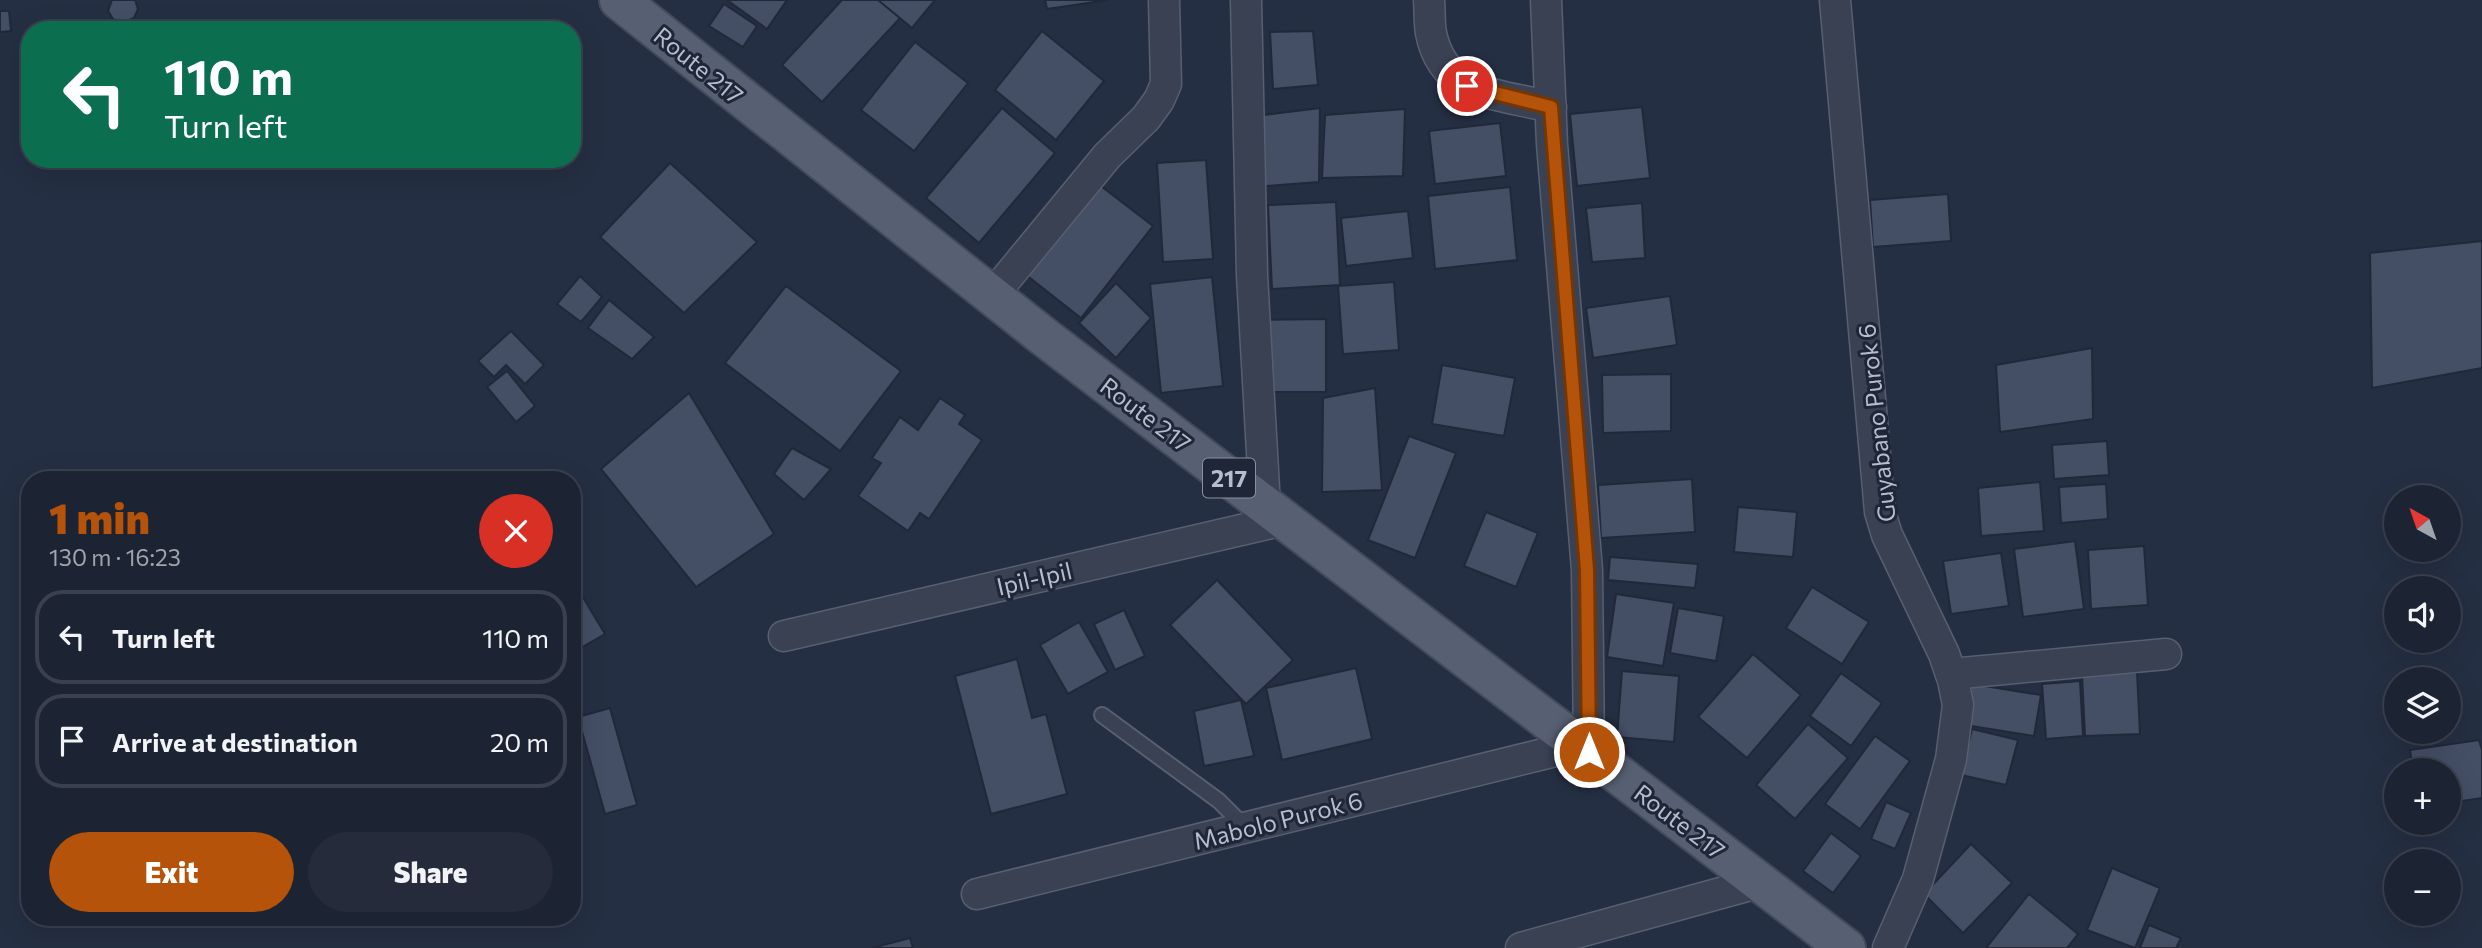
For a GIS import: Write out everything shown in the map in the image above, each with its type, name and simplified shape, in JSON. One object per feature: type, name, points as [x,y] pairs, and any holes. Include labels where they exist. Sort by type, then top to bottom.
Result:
[{"type":"main road","name":"Route 217","points":[[619,0],[992,296],[1846,948]]},
{"type":"street","points":[[992,296],[1107,156],[1146,118],[1160,100],[1166,84],[1164,0]]},
{"type":"street","points":[[1246,0],[1252,275],[1274,513]]},
{"type":"street","points":[[1429,0],[1431,33],[1440,61],[1452,75],[1467,86],[1551,107]]},
{"type":"street","points":[[1546,0],[1553,158],[1587,570],[1584,749]]},
{"type":"street","name":"Guyabano Purok 6","points":[[1835,0],[1880,512],[1887,535],[1951,674],[1958,705],[1951,759],[1919,879],[1888,948]]},
{"type":"street","name":"Ipil-Ipil","points":[[784,636],[1274,513]]},
{"type":"street","points":[[1951,674],[2166,654]]},
{"type":"street","name":"Mabolo Purok 6","points":[[977,894],[1584,749]]},
{"type":"street","points":[[1521,948],[1761,882]]},
{"type":"lane","points":[[1102,715],[1219,801],[1246,828]]},
{"type":"building","points":[[112,0],[135,0],[138,9],[134,18],[127,21],[113,19],[108,11]]},
{"type":"building","points":[[727,0],[787,0],[767,29]]},
{"type":"building","points":[[842,0],[885,0],[902,16],[822,102],[782,65]]},
{"type":"building","points":[[878,0],[935,0],[912,28]]},
{"type":"building","points":[[1045,0],[1108,0],[1047,9]]},
{"type":"building","points":[[724,4],[757,26],[743,47],[709,26]]},
{"type":"building","points":[[0,11],[9,11],[11,31],[0,32]]},
{"type":"building","points":[[1042,31],[1104,81],[1056,140],[995,90]]},
{"type":"building","points":[[1313,31],[1318,85],[1273,89],[1270,32]]},
{"type":"building","points":[[915,42],[968,83],[914,151],[861,110]]},
{"type":"building","points":[[1642,107],[1650,178],[1577,186],[1570,114]]},
{"type":"building","points":[[1002,108],[1055,153],[979,243],[926,198]]},
{"type":"building","points":[[1320,108],[1319,182],[1254,187],[1256,116]]},
{"type":"building","points":[[1405,109],[1403,176],[1322,178],[1325,115]]},
{"type":"building","points":[[1500,123],[1506,176],[1435,184],[1429,131]]},
{"type":"building","points":[[1206,160],[1213,259],[1163,262],[1157,163]]},
{"type":"building","points":[[670,163],[757,242],[684,313],[600,237]]},
{"type":"building","points":[[1097,183],[1153,226],[1081,318],[1025,274]]},
{"type":"building","points":[[1510,187],[1517,260],[1435,269],[1428,196]]},
{"type":"building","points":[[1948,194],[1951,241],[1873,247],[1870,200]]},
{"type":"building","points":[[1336,202],[1340,285],[1272,289],[1268,205]]},
{"type":"building","points":[[1642,203],[1645,258],[1592,262],[1586,208]]},
{"type":"building","points":[[1408,211],[1413,258],[1346,266],[1341,218]]},
{"type":"building","points":[[2482,241],[2482,368],[2372,388],[2370,253]]},
{"type":"building","points":[[580,276],[602,297],[581,322],[557,304]]},
{"type":"building","points":[[1212,277],[1223,386],[1161,393],[1150,284]]},
{"type":"building","points":[[1394,282],[1399,350],[1343,354],[1338,286]]},
{"type":"building","points":[[1116,283],[1151,318],[1116,358],[1079,323]]},
{"type":"building","points":[[786,286],[901,371],[840,451],[725,363]]},
{"type":"building","points":[[1670,296],[1677,345],[1593,358],[1586,308]]},
{"type":"building","points":[[609,300],[654,337],[632,359],[588,328]]},
{"type":"building","points":[[1326,319],[1326,392],[1260,392],[1260,320]]},
{"type":"building","points":[[511,331],[544,365],[525,384],[506,365],[494,377],[478,361]]},
{"type":"building","points":[[2092,348],[2093,419],[2000,432],[1996,365]]},
{"type":"building","points":[[1442,365],[1515,378],[1504,436],[1432,424]]},
{"type":"building","points":[[507,371],[535,406],[516,422],[487,387]]},
{"type":"building","points":[[1671,374],[1671,431],[1603,433],[1602,375]]},
{"type":"building","points":[[1375,388],[1382,490],[1322,492],[1323,398]]},
{"type":"building","points":[[689,393],[774,534],[696,587],[601,469]]},
{"type":"building","points":[[940,398],[965,415],[959,424],[982,440],[929,519],[920,513],[908,531],[858,496],[881,463],[872,458],[900,417],[918,430]]},
{"type":"building","points":[[1409,436],[1456,453],[1415,558],[1368,540]]},
{"type":"building","points":[[2107,441],[2109,475],[2054,479],[2052,445]]},
{"type":"building","points":[[792,448],[831,469],[804,500],[774,474]]},
{"type":"building","points":[[1692,479],[1695,532],[1601,538],[1598,485]]},
{"type":"building","points":[[2040,482],[2044,531],[1981,536],[1978,488]]},
{"type":"building","points":[[2106,484],[2108,519],[2061,523],[2059,487]]},
{"type":"building","points":[[1738,507],[1797,512],[1793,557],[1734,552]]},
{"type":"building","points":[[1486,512],[1538,533],[1516,587],[1464,566]]},
{"type":"building","points":[[2075,541],[2084,609],[2023,617],[2014,549]]},
{"type":"building","points":[[2144,546],[2148,605],[2091,609],[2088,550]]},
{"type":"building","points":[[2001,553],[2009,606],[1951,614],[1943,561]]},
{"type":"building","points":[[1610,557],[1698,564],[1695,588],[1608,580]]},
{"type":"building","points":[[1217,580],[1293,660],[1246,704],[1170,625]]},
{"type":"building","points":[[1812,587],[1869,622],[1842,664],[1786,628]]},
{"type":"building","points":[[581,594],[605,634],[581,648]]},
{"type":"building","points":[[1616,594],[1674,603],[1663,666],[1607,657]]},
{"type":"building","points":[[1678,608],[1724,616],[1716,661],[1670,653]]},
{"type":"building","points":[[1124,610],[1145,656],[1115,670],[1094,624]]},
{"type":"building","points":[[1079,622],[1108,672],[1068,694],[1040,645]]},
{"type":"building","points":[[1753,654],[1801,695],[1747,758],[1698,717]]},
{"type":"building","points":[[1017,659],[1032,718],[1046,714],[1067,794],[991,814],[955,676]]},
{"type":"building","points":[[1356,668],[1372,739],[1282,760],[1266,688]]},
{"type":"building","points":[[1622,671],[1679,676],[1674,742],[1617,737]]},
{"type":"building","points":[[2137,672],[2140,734],[2085,736],[2082,675]]},
{"type":"building","points":[[1841,673],[1882,703],[1851,746],[1810,716]]},
{"type":"building","points":[[2080,681],[2083,736],[2046,739],[2042,684]]},
{"type":"building","points":[[1972,684],[2041,695],[2034,736],[1965,725]]},
{"type":"building","points":[[1241,700],[1254,756],[1204,766],[1194,711]]},
{"type":"building","points":[[610,708],[637,805],[605,814],[581,728],[581,716]]},
{"type":"building","points":[[1808,724],[1848,758],[1795,819],[1756,785]]},
{"type":"building","points":[[1972,729],[2018,740],[2006,785],[1961,775]]},
{"type":"building","points":[[1875,736],[1910,761],[1860,829],[1825,804]]},
{"type":"building","points":[[2479,740],[2482,750],[2482,798],[2461,801],[2461,758],[2411,758],[2410,750]]},
{"type":"building","points":[[1886,802],[1911,813],[1895,849],[1871,839]]},
{"type":"building","points":[[1831,833],[1861,856],[1833,893],[1803,871]]},
{"type":"building","points":[[1971,844],[2012,883],[1963,933],[1924,894]]},
{"type":"building","points":[[2112,868],[2160,888],[2135,948],[2087,930]]},
{"type":"building","points":[[2029,894],[2078,934],[2067,948],[1986,948]]},
{"type":"building","points":[[2149,925],[2181,938],[2176,948],[2140,948]]},
{"type":"building","points":[[910,938],[913,948],[872,948]]},
{"type":"route","points":[[1467,86],[1551,107],[1587,570],[1589,752]]}]
